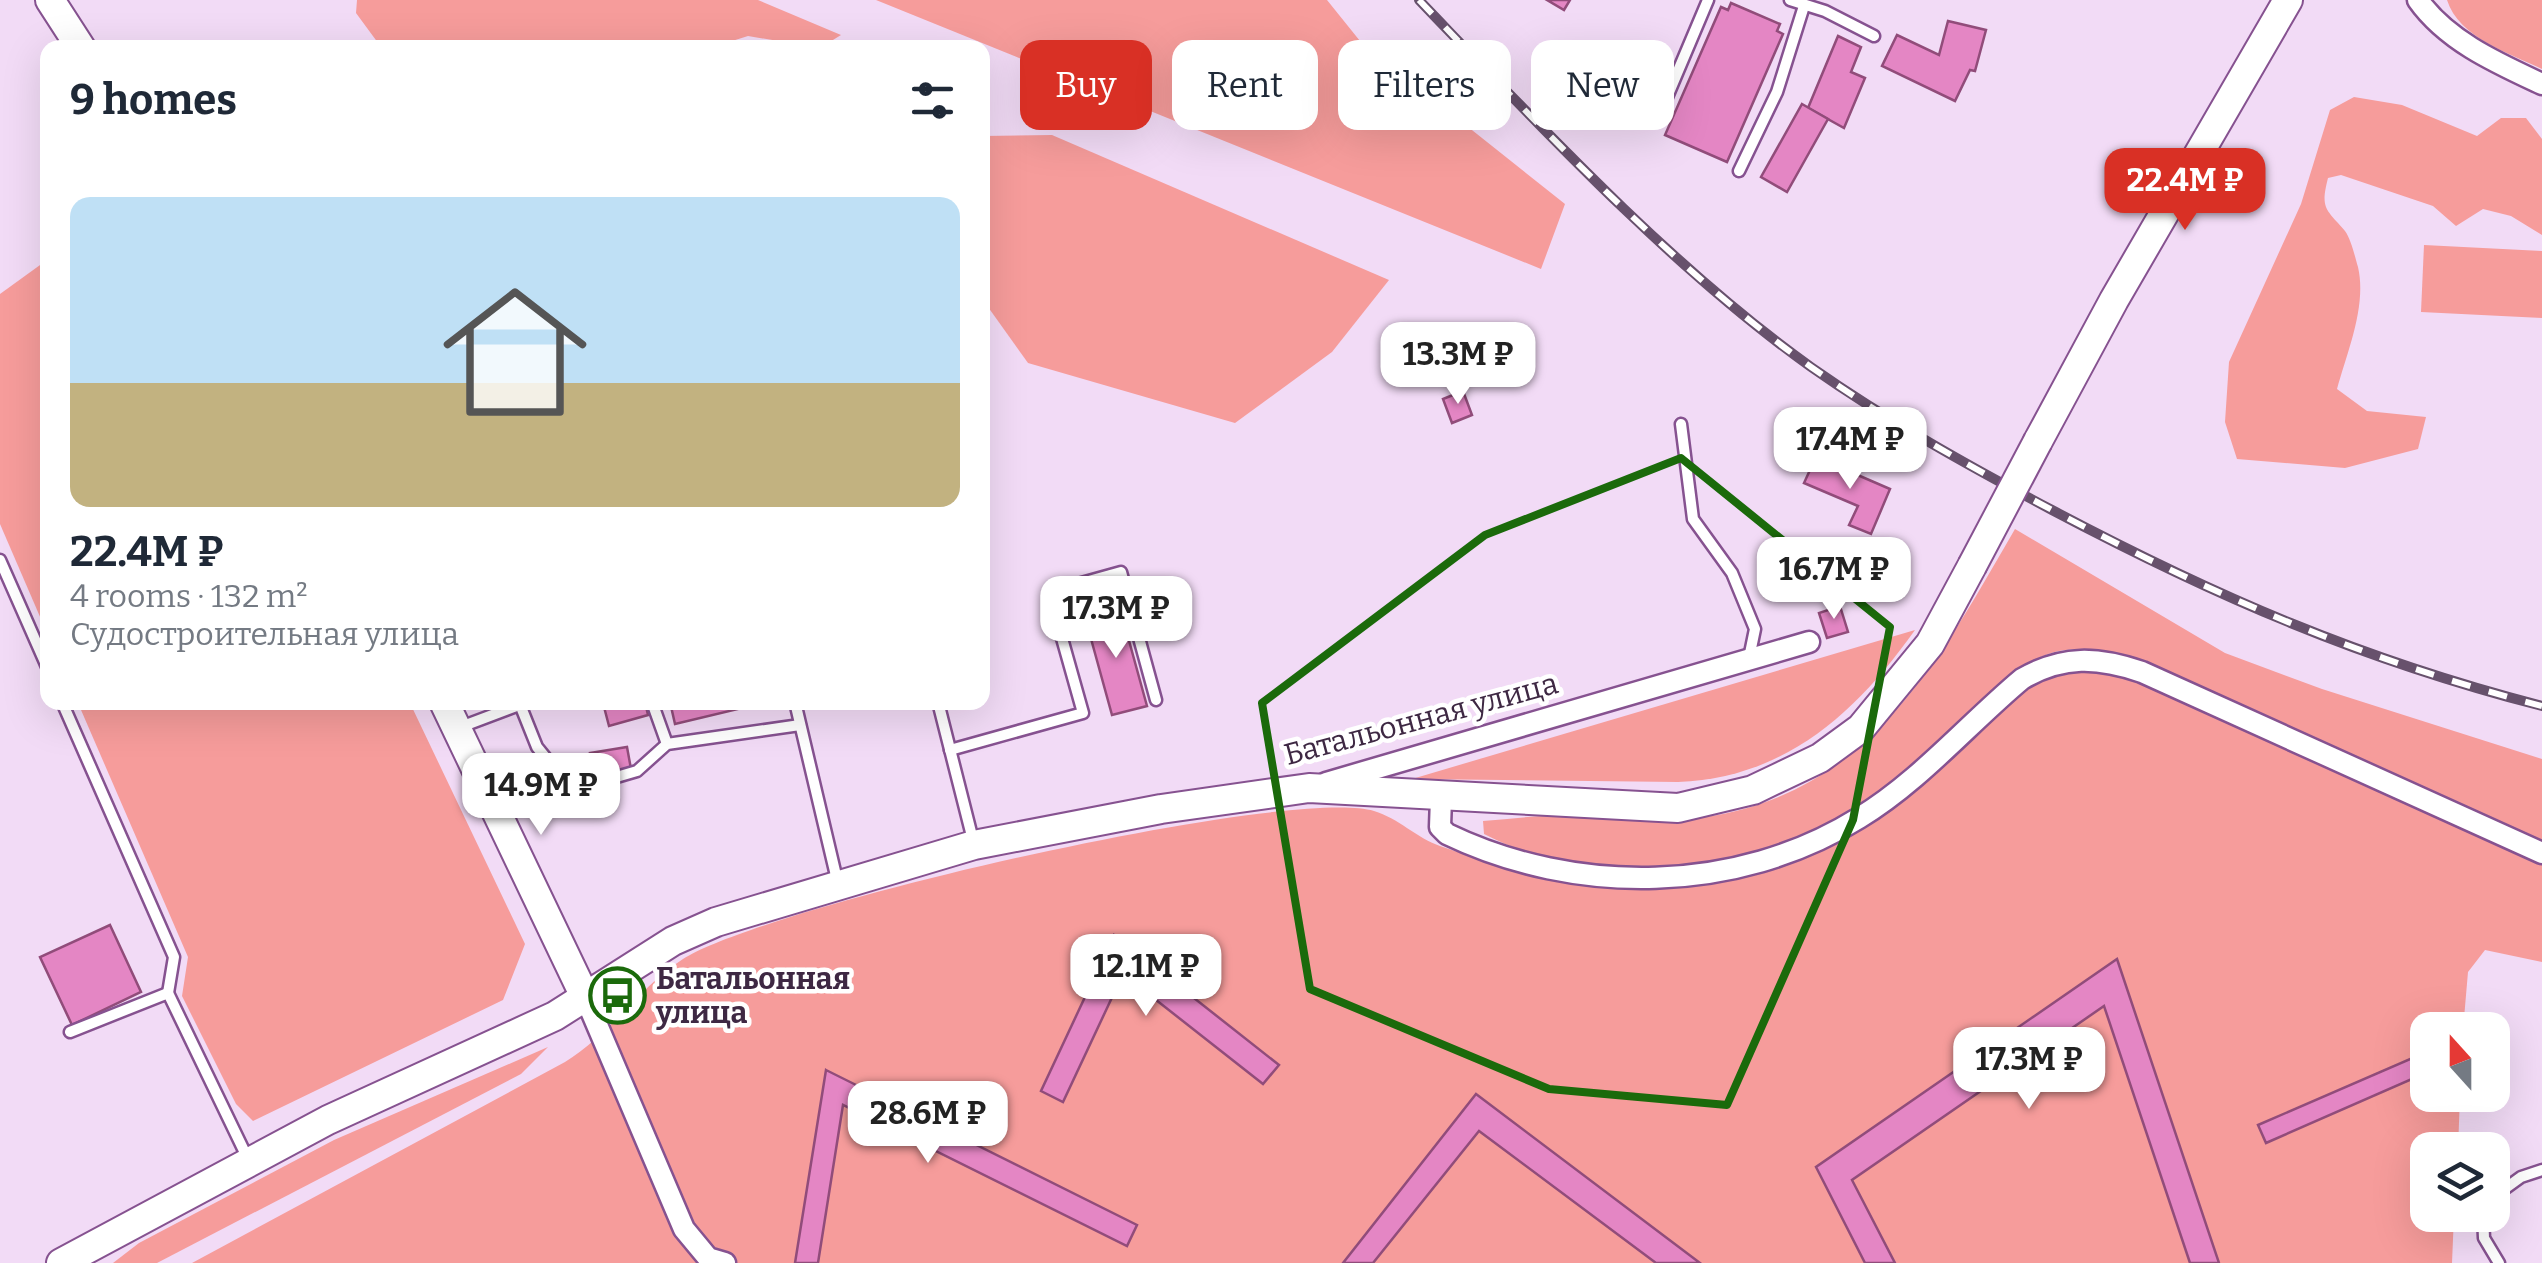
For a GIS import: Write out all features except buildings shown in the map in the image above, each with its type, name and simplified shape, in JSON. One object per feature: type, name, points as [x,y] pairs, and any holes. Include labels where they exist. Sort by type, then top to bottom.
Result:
[{"type":"street","points":[[50,0],[76,40]]},
{"type":"street","points":[[1310,788],[1678,808],[1787,777],[1861,728],[1930,644],[2114,300],[2288,0]]},
{"type":"street","points":[[2418,0],[2476,51],[2542,84]]},
{"type":"street","name":"Батальонная улица","points":[[61,1263],[90,1256],[249,1160],[586,1000],[674,941],[716,922],[974,845],[1160,809],[1310,788],[1809,642]]},
{"type":"street","points":[[1442,798],[1440,827],[1447,834],[1516,860],[1618,878],[1703,875],[1792,848],[1858,820],[1902,788],[2022,679],[2040,668],[2078,659],[2142,672],[2542,853]]},
{"type":"street","points":[[448,710],[586,1000],[675,1212],[717,1260]]},
{"type":"lane","points":[[1674,80],[1708,0]]},
{"type":"lane","points":[[1790,0],[1825,11],[1874,36]]},
{"type":"lane","points":[[1739,170],[1777,92],[1804,6]]},
{"type":"lane","points":[[1682,424],[1693,520],[1732,573],[1755,629],[1749,660]]},
{"type":"lane","points":[[0,560],[40,650]]},
{"type":"lane","points":[[950,750],[1083,713],[1050,592],[1121,572],[1156,700]]},
{"type":"lane","points":[[66,710],[174,956],[168,992],[249,1160]]},
{"type":"lane","points":[[457,728],[504,710]]},
{"type":"lane","points":[[521,710],[537,748],[572,790],[637,771],[667,744],[800,726]]},
{"type":"lane","points":[[655,710],[667,744]]},
{"type":"lane","points":[[797,710],[838,885]]},
{"type":"lane","points":[[940,710],[974,845]]},
{"type":"lane","points":[[70,1032],[168,992]]},
{"type":"lane","points":[[2510,1184],[2521,1176],[2542,1170]]},
{"type":"lane","points":[[2484,1232],[2499,1263]]},
{"type":"highlighted area","points":[[1681,458],[1890,627],[1853,820],[1727,1105],[1549,1089],[1310,989],[1262,703],[1485,535]]},
{"type":"shaded area","points":[[357,0],[758,0],[841,35],[833,40],[748,36],[735,40],[376,40],[356,13]]},
{"type":"shaded area","points":[[876,0],[1327,0],[1359,40],[1338,40],[1338,130],[1472,130],[1565,204],[1541,269],[1197,130],[1318,130],[1318,40],[1172,40],[1172,120],[1152,112],[1152,40],[1020,40],[1020,58],[990,46],[990,40],[975,40]]},
{"type":"shaded area","points":[[2447,0],[2542,0],[2542,69],[2474,34],[2462,25]]},
{"type":"shaded area","points":[[2354,97],[2402,105],[2477,136],[2501,118],[2526,118],[2542,139],[2542,235],[2511,216],[2483,209],[2456,226],[2433,206],[2341,175],[2328,178],[2326,208],[2349,239],[2360,282],[2355,329],[2337,389],[2367,411],[2426,417],[2418,449],[2345,468],[2237,459],[2225,422],[2229,362],[2301,204],[2330,110]]},
{"type":"shaded area","points":[[1052,135],[1389,280],[1332,352],[1235,423],[1028,363],[990,310],[990,136]]},
{"type":"shaded area","points":[[2424,245],[2542,251],[2542,318],[2421,312]]},
{"type":"shaded area","points":[[40,265],[40,617],[0,524],[0,294]]},
{"type":"shaded area","points":[[2015,529],[2225,653],[2322,689],[2542,759],[2542,844],[2143,665],[2084,649],[2048,654],[2029,663],[1991,692],[1904,776],[1859,808],[1809,834],[1756,853],[1701,865],[1645,870],[1589,867],[1535,855],[1484,834],[1483,821],[1540,816],[1689,819],[1750,807],[1803,786],[1848,756],[1888,719],[1923,677]]},
{"type":"shaded area","points":[[1915,630],[1842,714],[1784,754],[1752,768],[1716,778],[1678,782],[1412,779]]},
{"type":"shaded area","points":[[2073,667],[2116,670],[2542,859],[2542,962],[2485,950],[2468,972],[2465,1012],[2410,1012],[2410,1112],[2459,1112],[2459,1132],[2410,1132],[2410,1232],[2453,1232],[2452,1263],[1700,1263],[1476,1094],[1343,1263],[192,1263],[565,1062],[683,959],[733,936],[813,910],[915,882],[1138,833],[1240,816],[1322,808],[1374,811],[1440,846],[1564,880],[1631,888],[1692,886],[1778,864],[1833,841],[1995,709]]},
{"type":"shaded area","points":[[81,710],[413,710],[525,944],[503,1000],[253,1121],[236,1104],[182,996],[188,957]]},
{"type":"shaded area","points":[[548,1047],[521,1074],[157,1263],[113,1263],[139,1243],[334,1140]]},
{"type":"shaded area","points":[[1479,1131],[1656,1263],[1373,1263]]},
{"type":"railway","points":[[1419,0],[1657,240],[1759,328],[1869,406],[2052,510],[2232,598],[2412,668],[2542,706]]},
{"type":"place","name":"Батальонная улица","points":[[617,996]]}]
